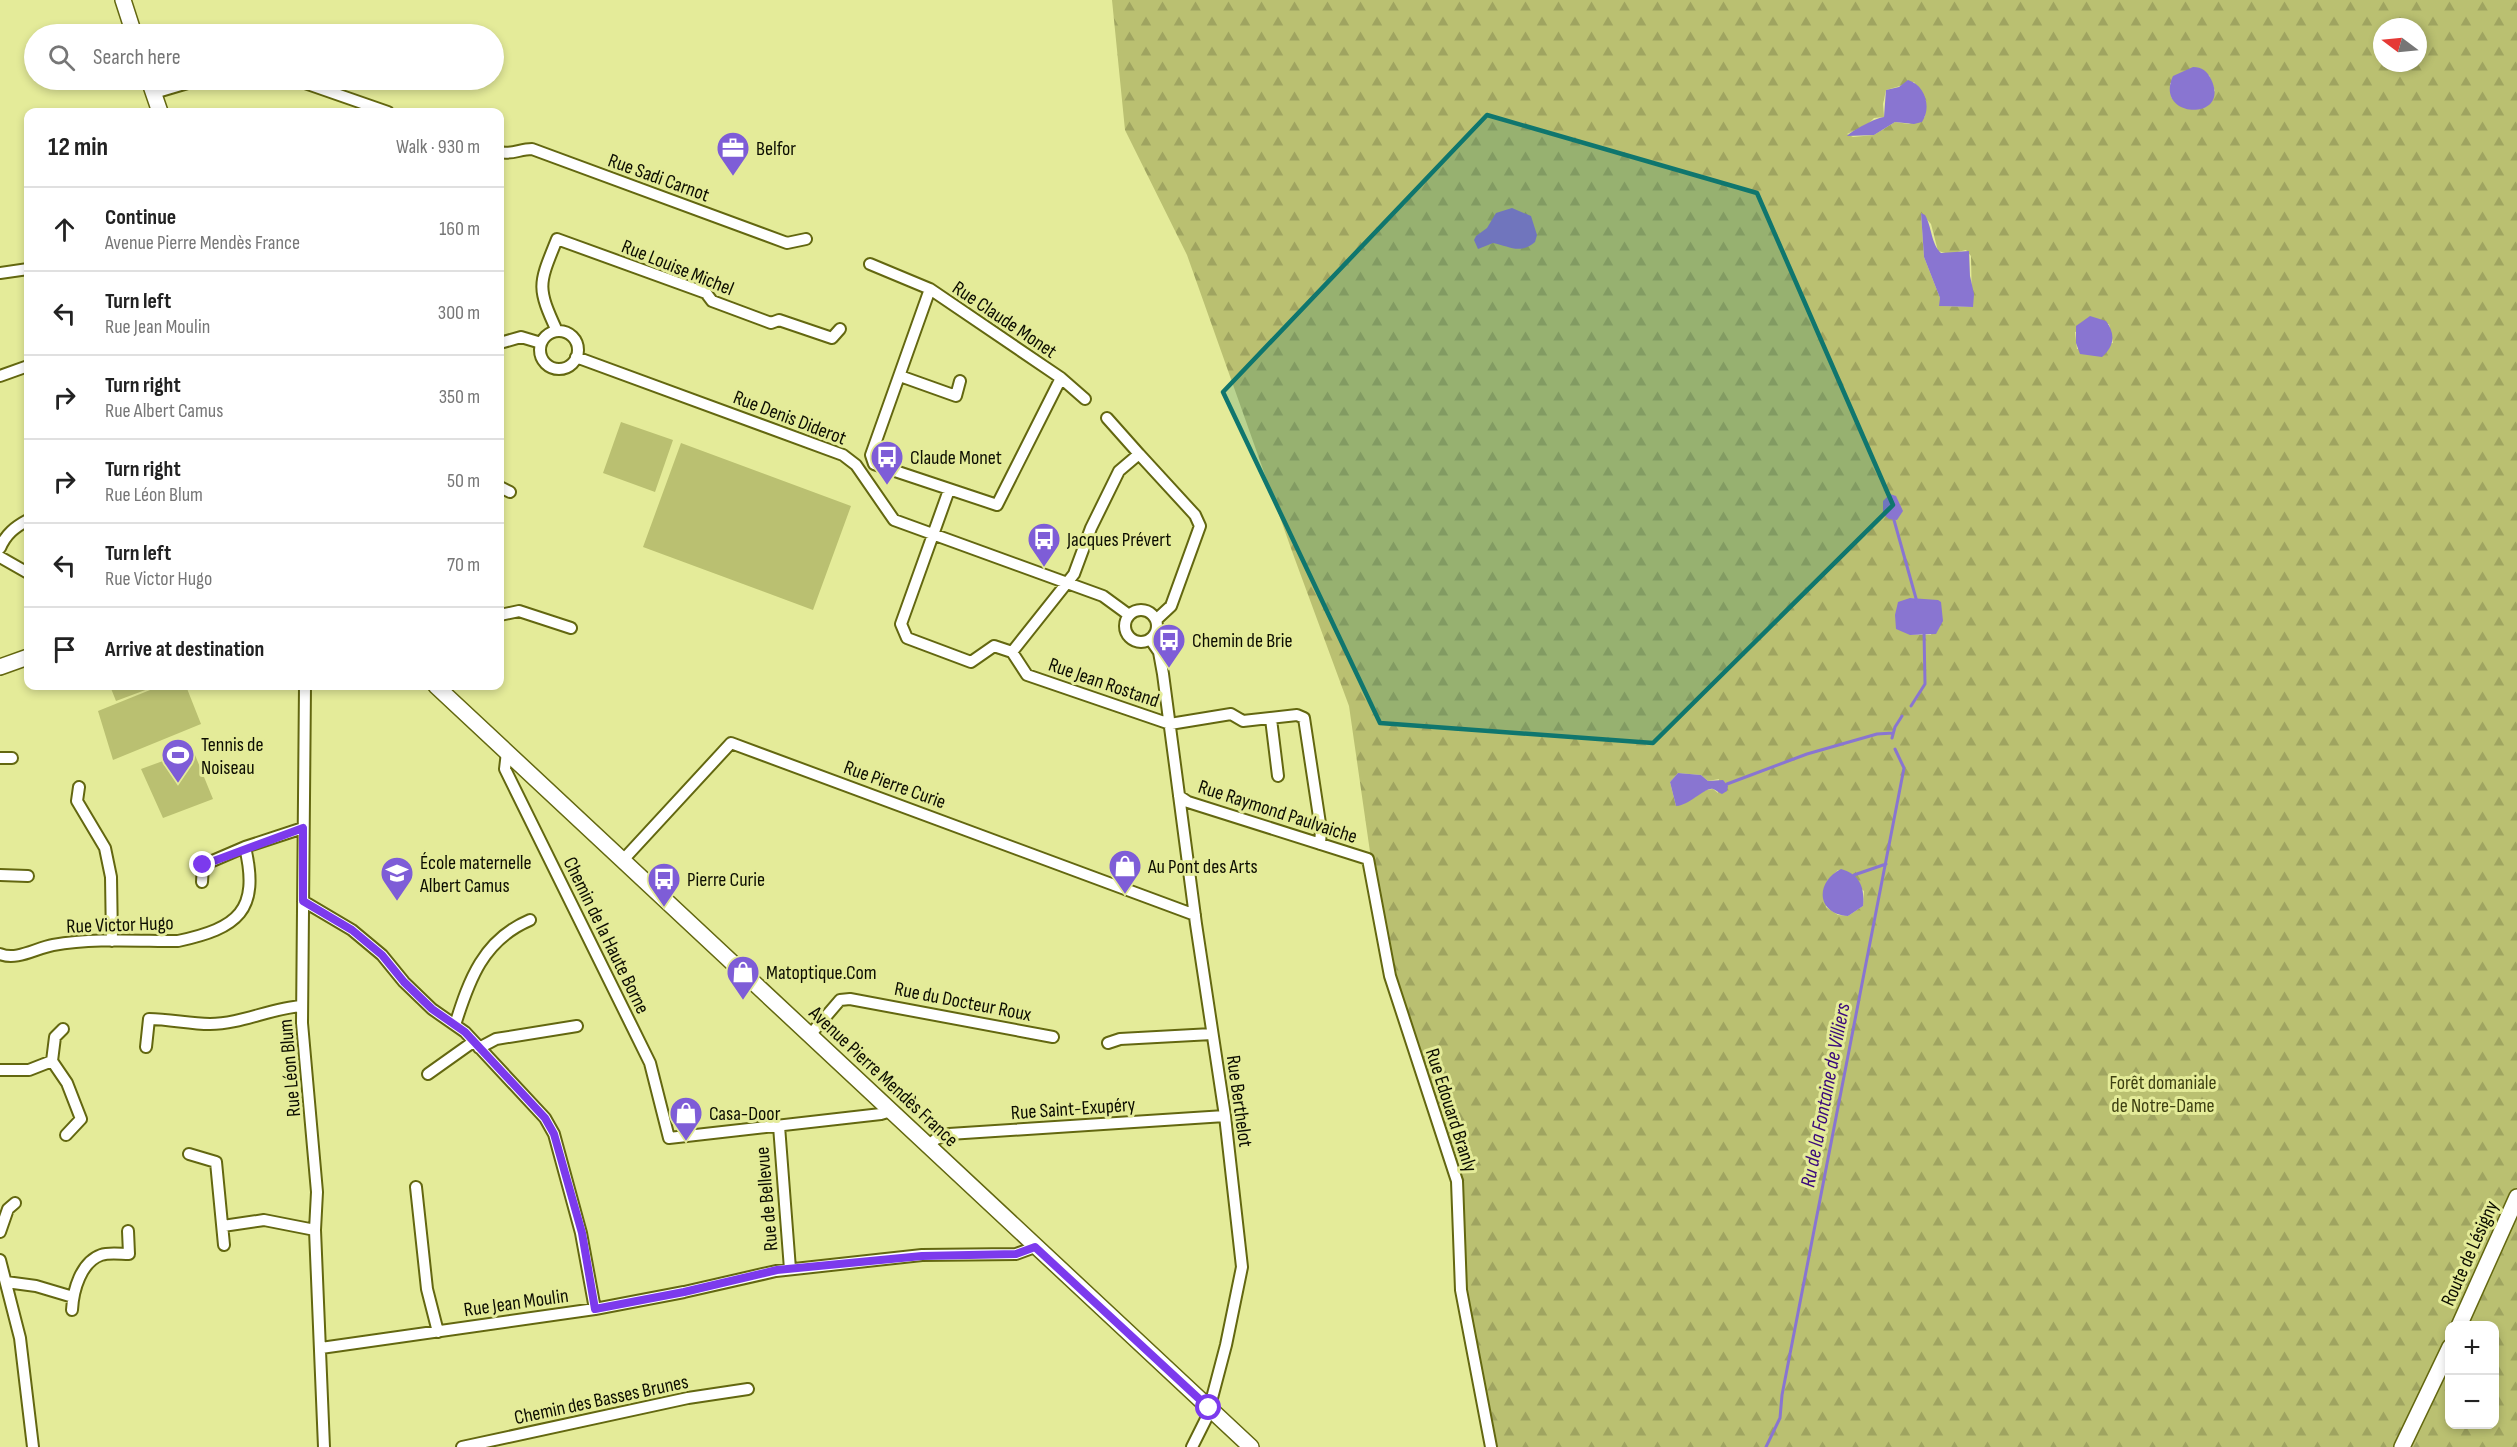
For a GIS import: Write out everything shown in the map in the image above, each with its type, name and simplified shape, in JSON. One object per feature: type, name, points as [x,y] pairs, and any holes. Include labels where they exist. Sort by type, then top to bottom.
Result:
[{"type":"main road","points":[[123,0],[131,24]]},
{"type":"main road","points":[[153,90],[159,108]]},
{"type":"main road","points":[[0,667],[24,658]]},
{"type":"main road","name":"Avenue Pierre Mendès France","points":[[440,690],[1251,1447]]},
{"type":"main road","name":"Route de Lésigny","points":[[2461,1321],[2517,1197]]},
{"type":"main road","points":[[2402,1447],[2445,1357]]},
{"type":"street","points":[[325,90],[376,108]]},
{"type":"street","name":"Rue Sadi Carnot","points":[[504,153],[532,149],[787,243],[806,239]]},
{"type":"street","name":"Rue Louise Michel","points":[[557,331],[540,288],[543,273],[557,239],[706,293],[712,301],[771,323],[779,320],[832,338],[840,330]]},
{"type":"street","points":[[870,264],[930,289]]},
{"type":"street","points":[[0,273],[24,270]]},
{"type":"street","name":"Rue Claude Monet","points":[[930,289],[1060,378],[997,505],[874,464],[871,455],[900,376],[930,289]]},
{"type":"street","points":[[557,331],[569,334],[577,344],[576,357],[568,366],[555,368],[549,366],[541,356],[541,343],[547,334],[557,331]]},
{"type":"street","points":[[504,342],[521,337],[541,343]]},
{"type":"street","name":"Rue Denis Diderot","points":[[576,357],[843,455],[856,465],[894,520],[1102,596],[1129,615]]},
{"type":"street","points":[[0,376],[24,367]]},
{"type":"street","points":[[900,376],[956,396],[960,381]]},
{"type":"street","points":[[1060,378],[1085,399]]},
{"type":"street","points":[[1107,418],[1195,515],[1200,526],[1171,606],[1157,619]]},
{"type":"street","points":[[949,490],[901,624],[907,638],[971,662],[994,646],[1012,652],[1074,574],[1091,528],[1119,471],[1139,454]]},
{"type":"street","points":[[0,548],[7,535],[24,523]]},
{"type":"street","points":[[0,556],[24,571]]},
{"type":"street","points":[[1144,609],[1157,619],[1157,630],[1150,639],[1140,642],[1131,638],[1125,630],[1129,615],[1133,611],[1144,609]]},
{"type":"street","points":[[504,614],[519,611],[572,628]]},
{"type":"street","points":[[1150,639],[1159,652],[1179,796]]},
{"type":"street","name":"Rue Jean Rostand","points":[[1012,652],[1027,675],[1170,724]]},
{"type":"street","name":"Rue Léon Blum","points":[[305,690],[303,1049],[307,1066],[317,1192],[315,1230],[324,1447]]},
{"type":"street","points":[[1170,724],[1231,714],[1243,721],[1297,715],[1304,718],[1321,830],[1320,844]]},
{"type":"street","points":[[1271,719],[1278,776]]},
{"type":"street","name":"Rue Pierre Curie","points":[[623,860],[731,744],[1195,915]]},
{"type":"street","name":"Chemin de la Haute Borne","points":[[507,752],[505,769],[650,1063],[669,1138],[779,1126]]},
{"type":"street","points":[[0,758],[12,758]]},
{"type":"street","points":[[79,787],[76,801],[105,848],[111,877],[112,941]]},
{"type":"street","name":"Rue Raymond Paulvaiche","points":[[1179,796],[1188,802],[1368,859]]},
{"type":"street","name":"Rue Berthelot","points":[[1179,796],[1225,1116],[1242,1267],[1226,1345],[1209,1408],[1192,1447]]},
{"type":"street","points":[[202,882],[203,865],[246,847],[303,828]]},
{"type":"street","name":"Rue Victor Hugo","points":[[0,954],[14,957],[46,946],[70,942],[193,938],[231,922],[241,915],[247,903],[251,873],[246,847]]},
{"type":"street","name":"Rue Edouard Branly","points":[[1368,859],[1390,976],[1457,1180],[1461,1290],[1491,1447]]},
{"type":"street","points":[[0,875],[28,876]]},
{"type":"street","points":[[303,901],[352,930],[374,949],[425,1002],[476,1045],[545,1118],[554,1134],[582,1233],[595,1309]]},
{"type":"street","points":[[455,1025],[466,989],[481,960],[495,944],[517,926],[530,920]]},
{"type":"street","name":"Rue du Docteur Roux","points":[[810,1035],[840,1000],[850,999],[1053,1037]]},
{"type":"street","points":[[146,1047],[148,1019],[172,1019],[210,1024],[254,1017],[285,1007],[302,1006]]},
{"type":"street","points":[[428,1074],[476,1045],[496,1039],[577,1026]]},
{"type":"street","points":[[63,1029],[55,1037],[52,1061],[66,1083],[81,1119],[66,1135]]},
{"type":"street","points":[[1108,1043],[1120,1039],[1212,1034]]},
{"type":"street","points":[[0,1070],[29,1070],[52,1061]]},
{"type":"street","points":[[779,1126],[891,1111]]},
{"type":"street","name":"Rue Saint-Exupéry","points":[[928,1146],[936,1139],[949,1134],[1225,1116]]},
{"type":"street","name":"Rue de Bellevue","points":[[779,1126],[790,1269]]},
{"type":"street","points":[[189,1154],[216,1162],[224,1245]]},
{"type":"street","points":[[416,1187],[427,1288],[438,1332]]},
{"type":"street","points":[[0,1232],[8,1209],[15,1203]]},
{"type":"street","points":[[223,1226],[264,1220],[315,1230]]},
{"type":"street","points":[[72,1310],[77,1285],[91,1259],[104,1254],[129,1254],[128,1231]]},
{"type":"street","name":"Rue Jean Moulin","points":[[321,1348],[595,1309],[790,1269],[922,1256],[1016,1254],[1035,1247]]},
{"type":"street","points":[[0,1260],[20,1338],[33,1447]]},
{"type":"street","points":[[6,1282],[36,1286],[73,1297]]},
{"type":"street","name":"Chemin des Basses Brunes","points":[[462,1447],[688,1398],[748,1389]]},
{"type":"highlighted area","points":[[1487,115],[1757,193],[1893,505],[1653,743],[1380,723],[1223,392]]},
{"type":"green space","name":"Forêt domaniale de Notre-Dame","points":[[1112,0],[2517,0],[2517,1447],[1494,1447],[1465,1291],[1460,1182],[1388,977],[1349,706],[1187,255],[1125,130]],"holes":[[[2209,75],[2215,91],[2182,106],[2171,97],[2170,83]],[[1914,82],[1926,101],[1925,117],[1909,124],[1895,122],[1874,135],[1853,137],[1847,134],[1867,125],[1874,118],[1884,117],[1883,104],[1886,90]],[[1921,213],[1931,224],[1938,251],[1949,254],[1966,250],[1971,256],[1972,307],[1940,306],[1940,298],[1924,257]],[[2109,324],[2113,343],[2077,349],[2075,332]],[[1910,598],[1941,602],[1931,635],[1910,635]],[[1678,773],[1701,775],[1708,781],[1719,779],[1718,793],[1713,789],[1706,790],[1676,806],[1670,782]],[[1838,870],[1864,891],[1863,906],[1848,916],[1838,915],[1826,907],[1827,881]]]},
{"type":"green space","points":[[621,422],[673,440],[655,492],[603,473]]},
{"type":"green space","points":[[681,443],[851,506],[813,610],[643,547]]},
{"type":"green space","points":[[112,690],[145,690],[116,701]]},
{"type":"green space","points":[[150,690],[188,690],[201,724],[113,760],[98,711]]},
{"type":"green space","name":"Tennis de Noiseau","points":[[193,750],[213,799],[163,818],[141,769]]},
{"type":"shaded area","points":[[2193,67],[2202,69],[2208,74],[2215,93],[2211,103],[2203,108],[2192,110],[2173,101],[2170,90],[2173,76]]},
{"type":"shaded area","points":[[1908,80],[1919,87],[1925,97],[1926,110],[1922,122],[1914,124],[1895,122],[1874,135],[1847,136],[1864,125],[1884,117],[1886,90],[1899,87]]},
{"type":"shaded area","points":[[1512,208],[1531,216],[1537,235],[1535,242],[1519,249],[1493,243],[1478,249],[1474,240],[1476,236],[1487,228],[1496,213]]},
{"type":"shaded area","points":[[1921,213],[1925,215],[1935,245],[1941,253],[1969,251],[1970,276],[1974,294],[1973,307],[1939,306],[1940,298],[1924,257]]},
{"type":"shaded area","points":[[2090,316],[2106,321],[2111,331],[2111,345],[2102,357],[2080,354],[2076,343],[2076,326]]},
{"type":"shaded area","points":[[1890,494],[1896,496],[1903,511],[1897,520],[1889,519],[1883,514],[1883,501]]},
{"type":"shaded area","points":[[1910,598],[1941,602],[1943,621],[1936,634],[1910,635],[1896,629],[1895,615],[1898,602]]},
{"type":"shaded area","points":[[1678,773],[1701,775],[1708,781],[1723,780],[1728,786],[1727,791],[1722,794],[1710,789],[1676,806],[1670,782]]},
{"type":"shaded area","points":[[1841,869],[1857,878],[1863,893],[1863,906],[1848,916],[1830,910],[1823,897],[1823,889],[1827,882]]},
{"type":"waterway","points":[[1894,520],[1917,602]]},
{"type":"waterway","points":[[1911,706],[1925,684],[1924,631]]},
{"type":"waterway","points":[[1892,738],[1895,727],[1902,716]]},
{"type":"waterway","points":[[1727,784],[1807,754],[1877,734],[1893,733]]},
{"type":"waterway","name":"Ru de la Fontaine de Villiers","points":[[1766,1447],[1780,1418],[1782,1395],[1904,768],[1895,749]]},
{"type":"waterway","points":[[1854,875],[1886,864]]},
{"type":"place","name":"Belfor","points":[[733,177]]},
{"type":"place","name":"Claude Monet","points":[[887,486]]},
{"type":"place","name":"Jacques Prévert","points":[[1044,568]]},
{"type":"place","name":"Chemin de Brie","points":[[1169,669]]},
{"type":"place","name":"Tennis de Noiseau","points":[[178,784]]},
{"type":"place","name":"Au Pont des Arts","points":[[1125,895]]},
{"type":"place","name":"École maternelle Albert Camus","points":[[397,902]]},
{"type":"place","name":"Pierre Curie","points":[[664,908]]},
{"type":"place","name":"Matoptique.Com","points":[[743,1001]]},
{"type":"place","name":"Casa-Door","points":[[686,1142]]},
{"type":"route","points":[[203,865],[246,847],[303,828],[303,901],[352,930],[382,955],[404,982],[432,1009],[465,1032],[545,1118],[554,1134],[582,1233],[595,1309],[684,1292],[777,1270],[922,1256],[999,1256],[1027,1252],[1035,1247],[1209,1408]]}]
